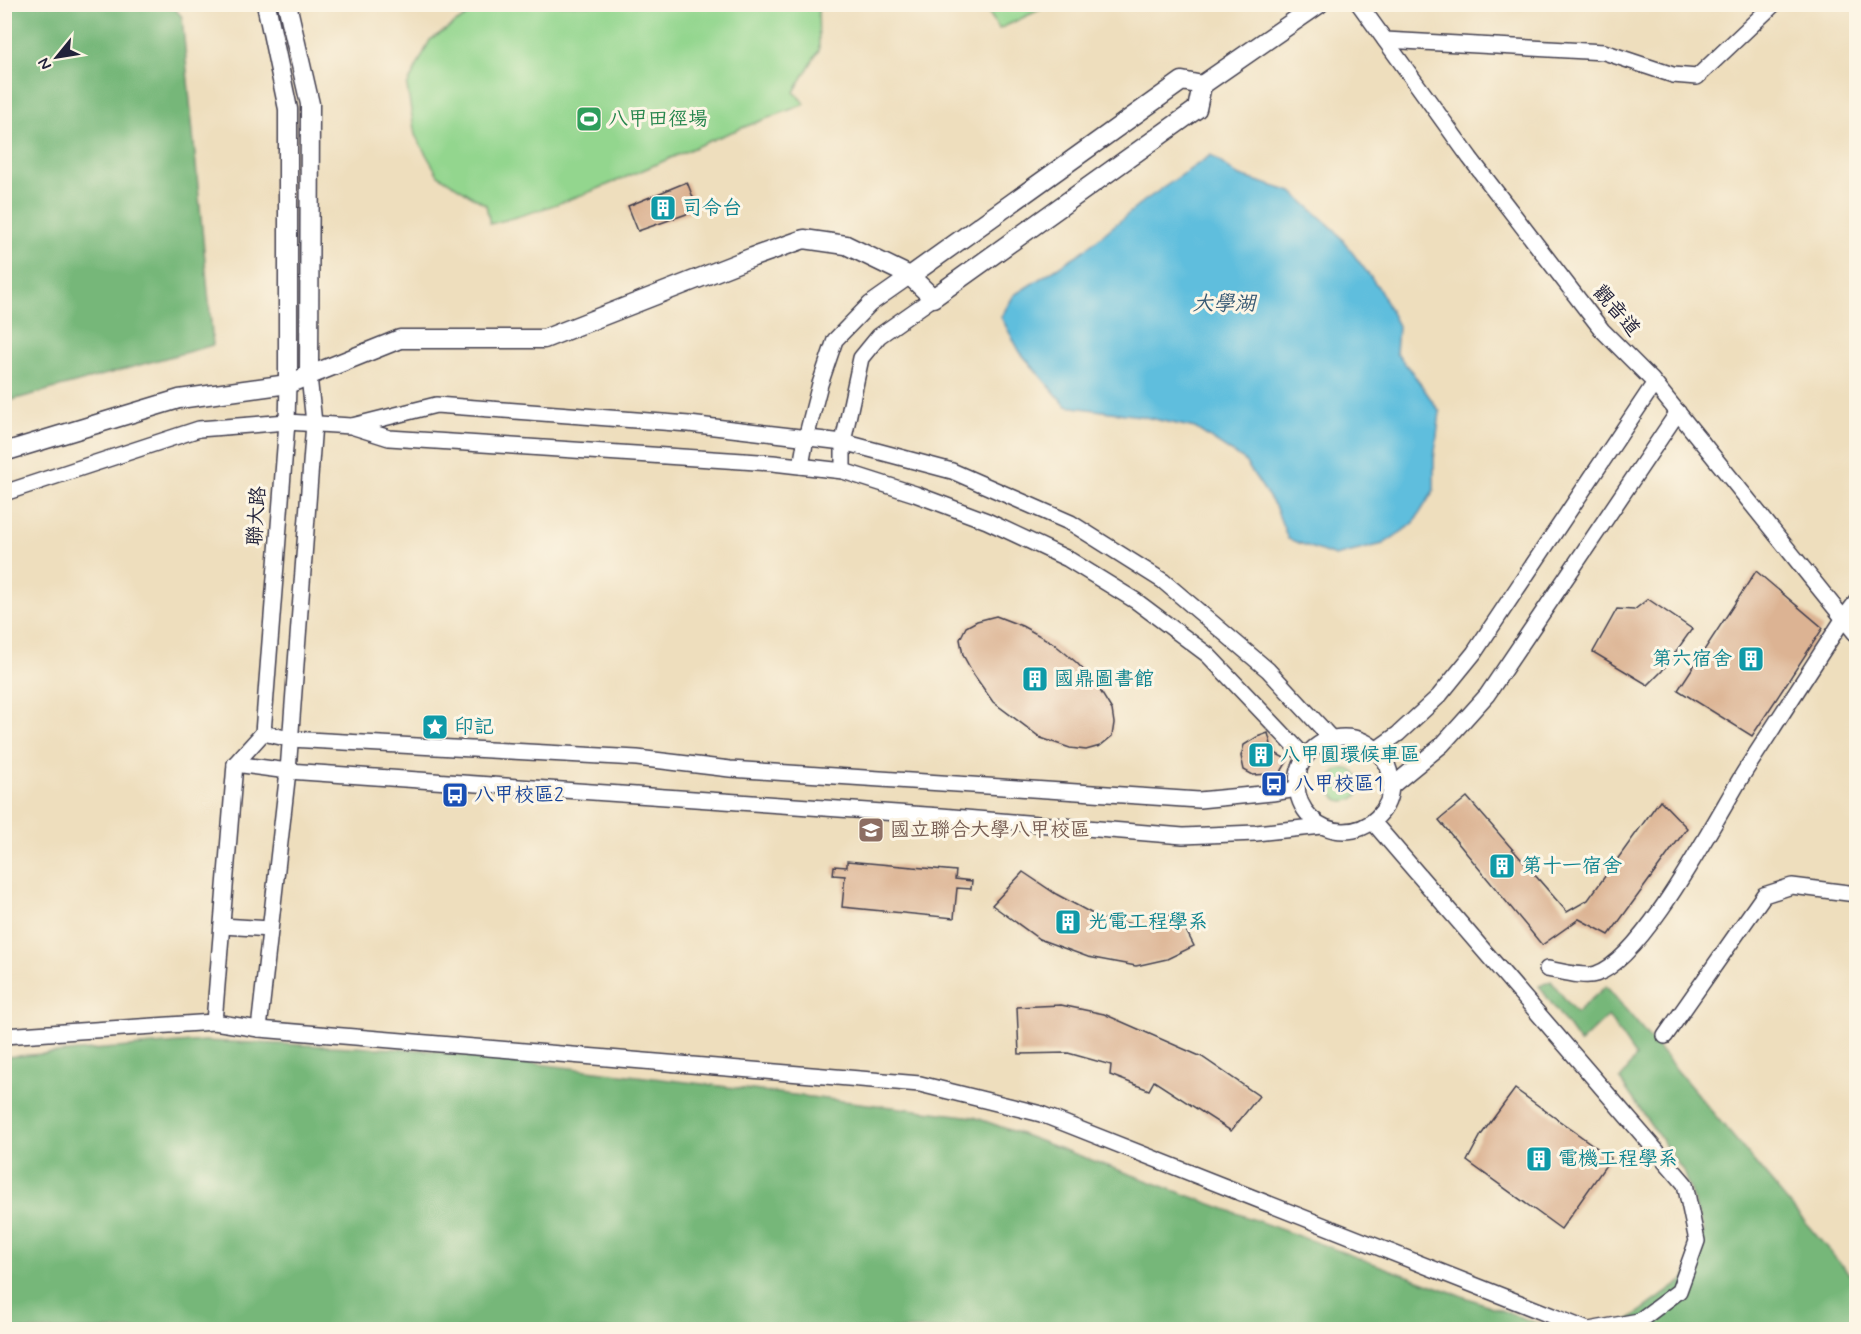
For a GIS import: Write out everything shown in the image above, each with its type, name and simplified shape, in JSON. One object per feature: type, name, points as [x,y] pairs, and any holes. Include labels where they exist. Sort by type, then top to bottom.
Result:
[{"type":"street","name":"聯大路","points":[[263,734],[288,384],[288,109],[266,4]]},
{"type":"street","points":[[260,1029],[288,771],[314,423],[309,376],[310,104],[287,4]]},
{"type":"street","points":[[843,471],[843,442],[861,358],[879,336],[1197,109],[1202,86],[1319,4]]},
{"type":"street","name":"觀音道","points":[[1359,4],[1470,158],[1577,299],[1602,330],[1678,412],[1857,634]]},
{"type":"street","points":[[1385,40],[1604,52],[1673,75],[1697,78],[1774,4]]},
{"type":"street","points":[[801,466],[820,384],[836,340],[870,304],[1182,81],[1202,86]]},
{"type":"street","points":[[4,452],[179,399],[288,384],[400,339],[544,339],[753,256],[804,239],[846,245],[910,276],[933,298]]},
{"type":"street","points":[[1377,749],[1398,734],[1439,696],[1474,653],[1654,384]]},
{"type":"street","points":[[351,426],[436,405],[689,424],[843,442],[952,471],[1071,523],[1164,581],[1268,670],[1331,738]]},
{"type":"street","points":[[1392,786],[1442,745],[1487,695],[1678,412]]},
{"type":"street","points":[[4,493],[199,429],[287,422],[351,426],[389,438],[801,466],[843,471],[915,494],[987,521],[1068,559],[1136,601],[1208,655],[1305,757]]},
{"type":"street","points":[[1547,969],[1596,975],[1615,963],[1632,946],[1678,883],[1744,773],[1844,618],[1857,602]]},
{"type":"street","points":[[214,1022],[235,764],[263,734],[290,739],[637,758],[742,770],[1199,800],[1297,789]]},
{"type":"street","points":[[235,764],[288,771],[941,816],[1183,836],[1256,833],[1322,826],[1339,831],[1363,828],[1383,812],[1392,786],[1391,772],[1385,760],[1377,749],[1363,740],[1347,736],[1331,738],[1316,745],[1305,757],[1297,777],[1297,789],[1305,810],[1322,826]]},
{"type":"street","points":[[4,1036],[214,1022],[260,1029],[920,1084],[1041,1114],[1589,1329],[1639,1321],[1678,1291],[1697,1240],[1685,1184],[1373,822]]},
{"type":"street","points":[[1665,1036],[1764,895],[1792,886],[1857,894]]},
{"type":"street","points":[[222,926],[270,929]]},
{"type":"green space","points":[[5,4],[172,5],[182,17],[213,345],[5,402]]},
{"type":"green space","name":"八甲田徑場","points":[[466,5],[818,5],[819,50],[794,92],[805,104],[573,198],[490,224],[486,205],[438,175],[415,135],[407,86],[430,40],[471,13]]},
{"type":"green space","points":[[984,5],[1050,5],[999,29]]},
{"type":"green space","points":[[1345,769],[1356,774],[1361,785],[1356,796],[1345,801],[1334,796],[1329,785],[1334,774]]},
{"type":"green space","points":[[1551,981],[1576,1013],[1606,986],[1848,1273],[1856,1277],[1856,1329],[1616,1329],[1685,1279],[1704,1231],[1683,1171],[1620,1080],[1636,1057],[1608,1016],[1580,1043],[1539,986]]},
{"type":"green space","points":[[204,1041],[424,1050],[974,1117],[1536,1323],[1565,1329],[5,1330],[5,1057]]},
{"type":"water","name":"大學湖","points":[[1211,155],[1237,175],[1292,192],[1336,231],[1378,287],[1398,326],[1396,353],[1440,412],[1434,460],[1434,490],[1413,524],[1383,544],[1335,556],[1288,539],[1275,506],[1244,460],[1195,428],[1140,416],[1066,406],[1020,352],[1001,317],[1014,295],[1082,252],[1144,201]]},
{"type":"building","name":"司令台","points":[[687,182],[698,210],[638,231],[628,206]]},
{"type":"building","name":"第六宿舍","points":[[1756,571],[1823,628],[1752,736],[1678,690]]},
{"type":"building","points":[[1648,599],[1692,629],[1662,671],[1648,685],[1593,652],[1617,609],[1634,610]]},
{"type":"building","name":"國鼎圖書館","points":[[996,616],[1022,626],[1053,643],[1077,663],[1096,684],[1112,710],[1114,723],[1112,736],[1100,746],[1086,750],[1070,748],[1041,738],[993,702],[963,655],[960,639],[966,627],[977,621]]},
{"type":"building","name":"八甲圓環候車區","points":[[1268,733],[1273,752],[1288,760],[1281,777],[1270,774],[1253,775],[1244,770],[1241,756],[1244,745]]},
{"type":"building","points":[[1467,797],[1567,912],[1588,900],[1660,800],[1687,828],[1609,935],[1579,919],[1542,945],[1439,820]]},
{"type":"building","points":[[847,861],[956,871],[955,879],[972,881],[971,889],[957,888],[954,918],[842,907],[845,876],[833,875],[834,866],[847,867]]},
{"type":"building","name":"光電工程學系","points":[[1023,872],[1056,894],[1102,919],[1139,925],[1177,913],[1194,946],[1167,959],[1136,966],[1088,957],[1039,939],[992,905]]},
{"type":"building","points":[[1061,1005],[1104,1014],[1202,1057],[1259,1096],[1231,1131],[1154,1081],[1149,1090],[1110,1075],[1111,1065],[1068,1053],[1019,1054],[1017,1007]]},
{"type":"building","name":"電機工程學系","points":[[1515,1089],[1611,1158],[1561,1229],[1467,1161],[1481,1135]]},
{"type":"place","name":"八甲田徑場","points":[[589,119]]},
{"type":"place","name":"司令台","points":[[663,208]]},
{"type":"place","name":"第六宿舍","points":[[1751,659]]},
{"type":"place","name":"國鼎圖書館","points":[[1035,679]]},
{"type":"place","name":"印記","points":[[435,727]]},
{"type":"place","name":"八甲圓環候車區","points":[[1261,755]]},
{"type":"place","name":"八甲校區1","points":[[1274,784]]},
{"type":"place","name":"八甲校區2","points":[[455,795]]},
{"type":"place","name":"國立聯合大學八甲校區","points":[[871,830]]},
{"type":"place","name":"第十一宿舍","points":[[1502,866]]},
{"type":"place","name":"光電工程學系","points":[[1068,922]]},
{"type":"place","name":"電機工程學系","points":[[1539,1159]]}]
